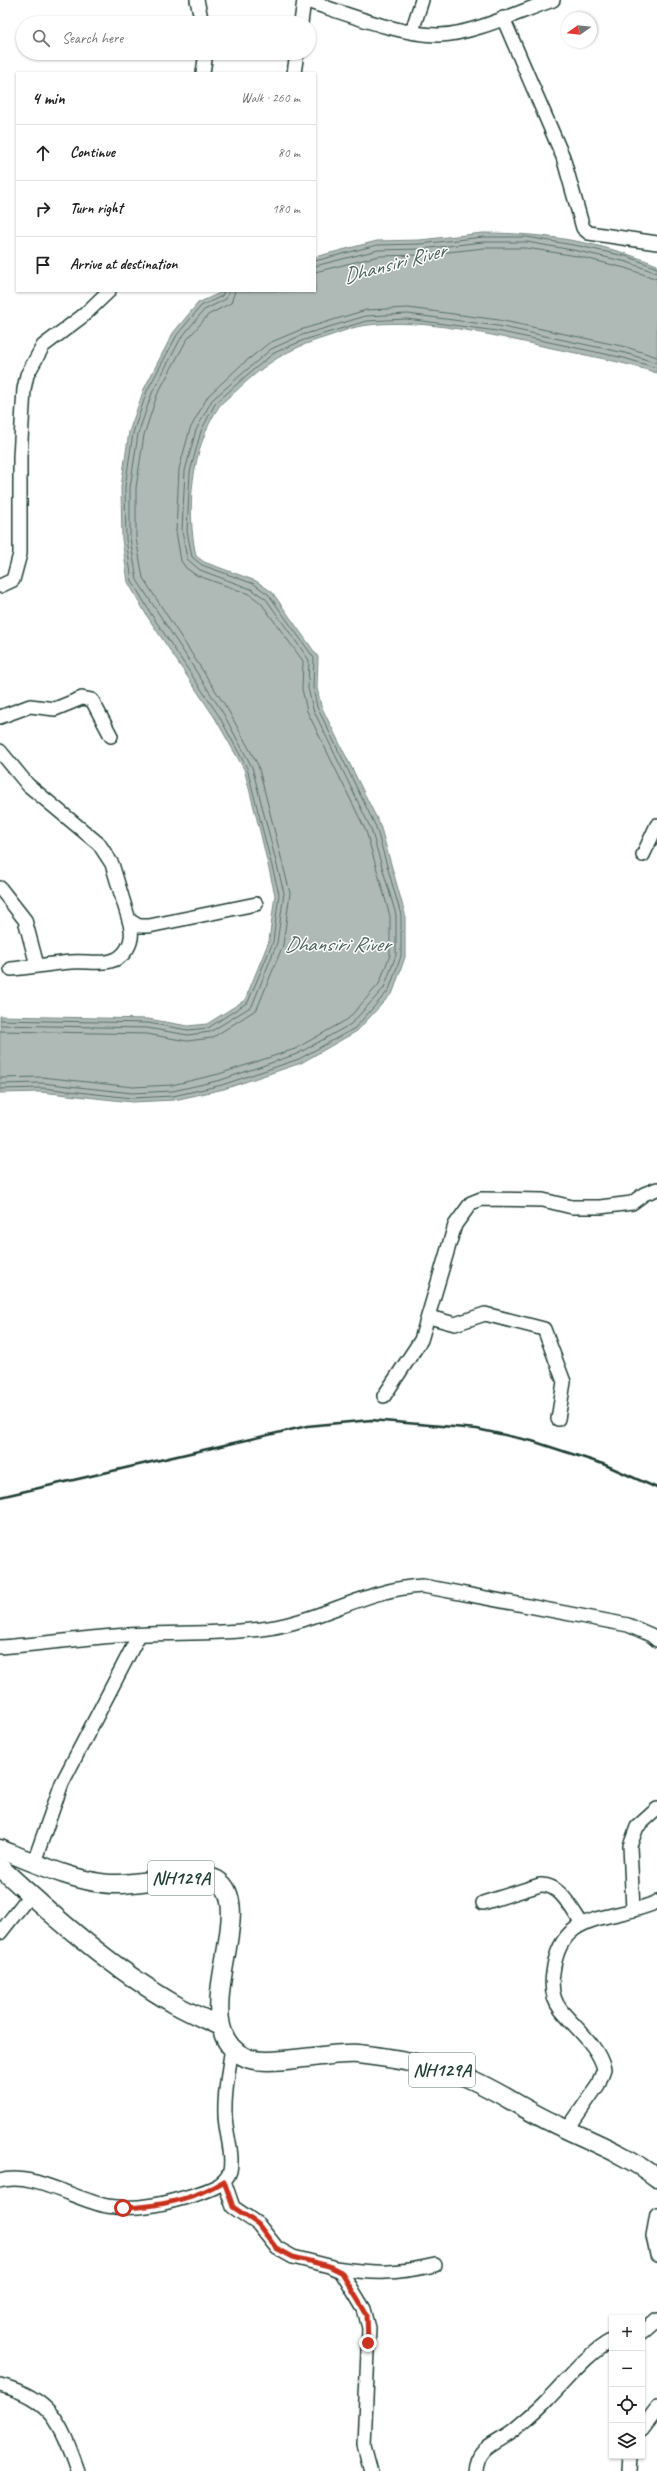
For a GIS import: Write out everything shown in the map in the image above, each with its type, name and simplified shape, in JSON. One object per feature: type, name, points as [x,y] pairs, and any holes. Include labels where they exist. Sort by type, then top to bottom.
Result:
[{"type":"highway","name":"NH129A","points":[[0,1850],[83,1880],[98,1883],[132,1884],[204,1876],[216,1880],[224,1886],[230,1908],[220,2005],[220,2026],[232,2048],[248,2059],[262,2061],[338,2054],[392,2058],[424,2065],[464,2077],[567,2130],[628,2157],[657,2178]]},
{"type":"highway","points":[[0,1867],[30,1895],[111,1960],[176,2005],[220,2026]]},
{"type":"street","points":[[197,0],[200,16]]},
{"type":"street","points":[[302,16],[304,0],[349,16],[412,31],[429,34],[447,34],[502,18],[554,0]]},
{"type":"street","points":[[412,31],[422,0]]},
{"type":"street","points":[[502,18],[563,157],[583,228],[589,233],[657,243]]},
{"type":"street","points":[[203,72],[205,60]]},
{"type":"street","points":[[294,72],[296,60]]},
{"type":"street","points":[[0,586],[13,580],[20,554],[20,457],[24,389],[27,376],[43,346],[84,315],[108,292]]},
{"type":"street","points":[[0,717],[30,706],[55,709],[82,698],[92,700],[111,736]]},
{"type":"street","points":[[0,751],[28,785],[98,844],[112,864],[129,920],[132,941],[124,954],[118,959],[104,963],[74,962],[11,969]]},
{"type":"street","points":[[643,855],[657,825]]},
{"type":"street","points":[[0,888],[25,920],[37,965]]},
{"type":"street","points":[[129,920],[139,926],[148,926],[256,904]]},
{"type":"street","points":[[384,1396],[418,1347],[429,1317],[455,1225],[459,1217],[474,1201],[481,1198],[543,1200],[572,1206],[600,1207],[629,1204],[644,1194],[657,1189]]},
{"type":"street","points":[[429,1317],[455,1324],[465,1323],[485,1314],[544,1329],[564,1382],[558,1419]]},
{"type":"street","points":[[0,1647],[139,1635],[268,1628],[308,1619],[384,1592],[423,1586],[628,1625],[651,1635],[657,1640]]},
{"type":"street","points":[[34,1862],[62,1782],[104,1699],[139,1635]]},
{"type":"street","points":[[633,1910],[630,1846],[637,1827],[657,1809]]},
{"type":"street","points":[[483,1903],[540,1885],[548,1884],[556,1890],[582,1924]]},
{"type":"street","points":[[0,1933],[30,1895]]},
{"type":"street","points":[[567,2130],[598,2085],[604,2068],[597,2051],[559,2009],[552,1990],[554,1961],[561,1942],[566,1934],[582,1924],[657,1902]]},
{"type":"street","points":[[0,2181],[20,2179],[76,2198],[123,2208],[148,2206],[185,2198],[224,2181],[230,2171],[225,2113],[232,2048]]},
{"type":"street","points":[[224,2181],[233,2207],[258,2224],[276,2248],[293,2257],[335,2268],[384,2274],[435,2265]]},
{"type":"street","points":[[657,2214],[653,2236],[657,2255]]},
{"type":"street","points":[[335,2268],[346,2277],[364,2309],[368,2321],[364,2445],[371,2471]]},
{"type":"street","points":[[645,2330],[657,2320]]},
{"type":"street","points":[[475,2471],[476,2460],[482,2450],[511,2432],[546,2401],[582,2363],[609,2342]]},
{"type":"street","points":[[0,2385],[30,2396],[53,2415],[63,2432],[78,2471]]},
{"type":"street","points":[[645,2424],[657,2408]]},
{"type":"street","points":[[629,2471],[630,2459]]},
{"type":"water","name":"Dhansiri River","points":[[483,233],[505,233],[550,237],[572,240],[615,250],[657,265],[657,373],[602,358],[458,329],[413,324],[390,323],[368,325],[347,330],[312,342],[278,358],[257,372],[224,401],[218,408],[209,424],[197,461],[191,500],[191,519],[196,556],[204,562],[256,581],[272,592],[318,657],[317,688],[321,706],[380,825],[405,914],[405,957],[393,992],[357,1031],[301,1063],[224,1089],[174,1100],[132,1102],[41,1092],[0,1093],[0,1016],[148,1019],[188,1026],[207,1024],[245,1000],[269,941],[275,895],[244,769],[215,718],[147,616],[128,582],[122,539],[121,487],[129,432],[144,389],[173,333],[198,303],[222,292],[316,292],[316,257],[377,241],[420,240]]},
{"type":"railway","points":[[0,1497],[307,1426],[371,1420],[477,1429],[532,1441],[603,1464],[657,1488]]},
{"type":"route","points":[[123,2208],[148,2206],[185,2198],[203,2192],[224,2181],[233,2207],[258,2224],[276,2248],[293,2257],[335,2268],[346,2277],[367,2315],[369,2328],[368,2343]]}]
